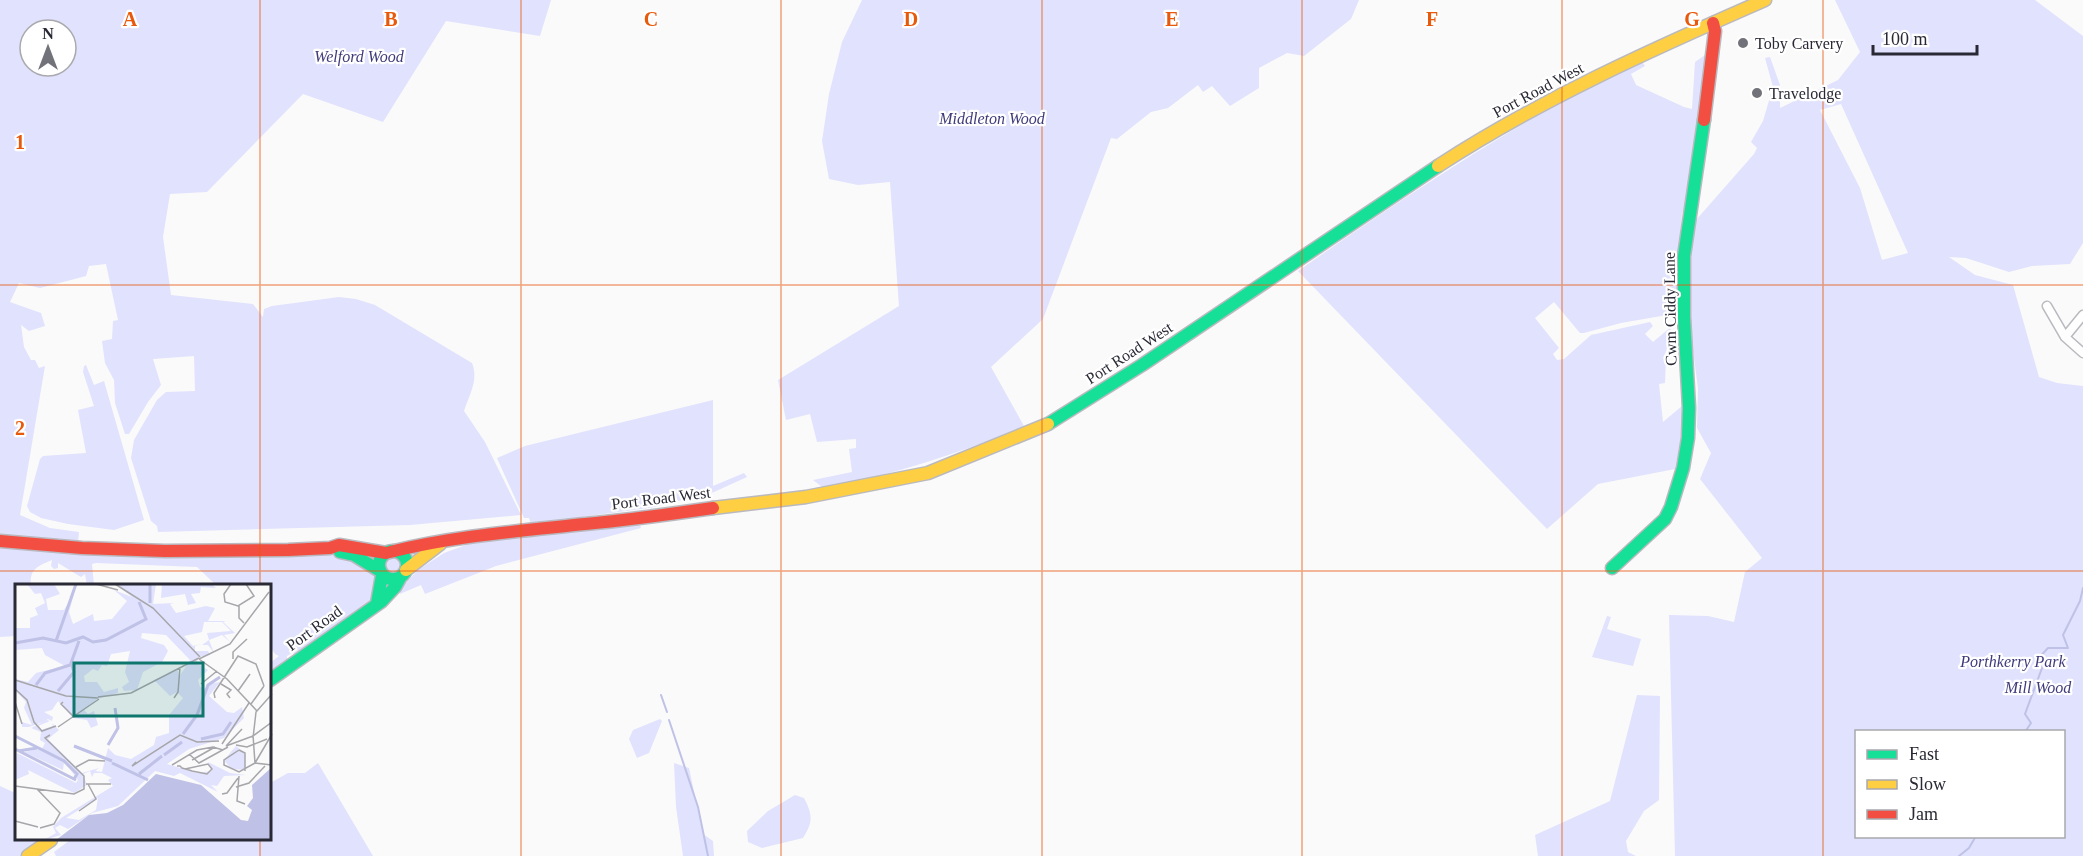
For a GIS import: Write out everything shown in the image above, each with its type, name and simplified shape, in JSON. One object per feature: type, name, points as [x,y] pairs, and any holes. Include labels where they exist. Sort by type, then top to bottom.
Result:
[{"type":"main road","name":"Port Road West","points":[[388,552],[427,543],[441,543],[506,531],[587,524],[806,497],[928,472],[1042,428],[1142,365],[1464,149],[1580,85],[1640,55],[1765,0]]},
{"type":"main road","name":"Cwm Ciddy Lane","points":[[1612,568],[1667,516],[1687,460],[1691,421],[1683,256],[1706,106],[1713,23]]},
{"type":"main road","points":[[0,541],[84,549],[176,552],[330,548],[339,545],[399,553],[405,558],[403,574],[388,579],[354,555],[330,548]]},
{"type":"main road","name":"Port Road West","points":[[403,574],[441,543]]},
{"type":"main road","points":[[377,603],[381,558],[388,552]]},
{"type":"main road","name":"Port Road","points":[[272,679],[387,596],[403,574]]},
{"type":"main road","points":[[28,856],[50,841]]},
{"type":"street","points":[[2047,306],[2065,338],[2083,353]]},
{"type":"street","points":[[2065,338],[2083,315]]},
{"type":"green space","name":"Welford Wood","points":[[0,0],[551,0],[540,36],[446,21],[383,122],[303,94],[207,192],[170,194],[163,237],[171,295],[253,304],[263,317],[264,309],[272,306],[339,297],[356,299],[375,305],[472,363],[474,381],[464,411],[485,442],[521,515],[410,525],[158,532],[157,526],[151,521],[131,458],[134,440],[157,400],[166,392],[195,391],[194,356],[153,359],[161,385],[129,434],[125,434],[115,403],[114,380],[105,363],[102,341],[112,339],[113,321],[118,320],[106,264],[89,266],[86,276],[40,288],[19,283],[10,302],[41,313],[45,326],[29,331],[21,325],[24,347],[31,360],[35,360],[39,368],[45,366],[20,515],[50,528],[79,532],[78,542],[0,534]]},
{"type":"green space","name":"Middleton Wood","points":[[862,0],[1359,0],[1351,19],[1304,56],[1287,53],[1259,68],[1259,88],[1230,106],[1212,86],[1203,92],[1198,85],[1168,108],[1151,112],[1117,139],[1111,138],[1043,319],[991,367],[1024,426],[975,446],[926,462],[825,489],[813,480],[852,472],[849,449],[856,448],[856,439],[817,442],[810,414],[786,420],[778,380],[899,306],[890,182],[858,185],[829,179],[822,141],[829,94],[842,42]]},
{"type":"green space","points":[[1835,0],[2035,0],[2083,36],[2083,243],[2070,264],[2032,266],[2009,272],[1966,258],[1949,257],[1975,275],[2013,285],[2039,377],[2057,383],[2083,386],[2083,856],[1675,856],[1669,615],[1708,616],[1734,622],[1745,572],[1762,558],[1700,479],[1711,453],[1697,428],[1698,388],[1688,314],[1688,268],[1696,220],[1757,148],[1751,142],[1763,121],[1773,87],[1765,58],[1770,57],[1780,85],[1780,108],[1838,80],[1860,52]],"holes":[[[1841,104],[1908,253],[1882,260],[1860,188],[1820,110]]]},
{"type":"green space","points":[[1708,53],[1691,185],[1682,215],[1678,258],[1681,313],[1677,313],[1674,318],[1667,315],[1621,323],[1584,333],[1580,333],[1554,302],[1535,318],[1559,348],[1553,354],[1557,360],[1564,359],[1591,335],[1650,322],[1653,326],[1645,334],[1653,342],[1672,326],[1663,358],[1666,360],[1665,383],[1659,384],[1663,422],[1682,406],[1682,432],[1675,469],[1598,484],[1547,529],[1298,271],[1381,214],[1509,132],[1641,60],[1645,66],[1631,74],[1636,85],[1692,109],[1695,62]]},
{"type":"green space","points":[[86,365],[94,385],[104,381],[144,520],[114,530],[41,518],[30,512],[27,506],[40,459],[43,456],[86,453],[78,410],[94,406],[83,372]]},
{"type":"green space","points":[[713,400],[713,486],[744,473],[747,477],[714,492],[655,507],[531,524],[529,518],[524,518],[497,458],[525,446]]},
{"type":"green space","points":[[639,522],[641,528],[496,566],[425,594],[421,585],[400,594],[399,590],[418,570],[444,553],[477,541]]},
{"type":"green space","points":[[0,545],[192,558],[327,552],[341,554],[373,570],[376,580],[375,597],[298,655],[292,653],[287,656],[287,662],[272,673],[272,661],[279,656],[272,649],[272,584],[215,584],[197,567],[96,563],[92,564],[94,584],[87,584],[85,574],[81,577],[58,563],[58,568],[54,569],[51,566],[52,560],[33,572],[31,584],[15,584],[15,636],[0,637]]},
{"type":"green space","points":[[393,558],[399,560],[401,566],[399,572],[393,574],[387,572],[385,566],[387,560]]},
{"type":"green space","points":[[1607,616],[1611,617],[1607,629],[1641,639],[1633,666],[1592,657]]},
{"type":"green space","points":[[1637,695],[1660,696],[1659,800],[1644,811],[1626,841],[1628,852],[1636,856],[1538,856],[1535,835],[1610,801]]},
{"type":"green space","points":[[660,719],[662,721],[649,753],[637,758],[629,739],[633,730]]},
{"type":"green space","points":[[318,763],[373,856],[56,856],[54,852],[69,841],[272,841],[272,782],[288,773],[305,773]]},
{"type":"green space","points":[[674,763],[689,768],[703,834],[713,841],[714,856],[683,856],[676,807]]},
{"type":"green space","points":[[0,786],[13,792],[15,791],[15,841],[43,841],[22,856],[0,856]]},
{"type":"green space","points":[[795,795],[804,798],[810,814],[809,827],[803,838],[762,848],[748,842],[747,831],[768,811]]},
{"type":"waterway","points":[[2026,730],[2031,723],[2025,714],[2042,668],[2035,662],[2048,648],[2068,648],[2063,635],[2080,601],[2083,588]]},
{"type":"waterway","points":[[661,695],[667,712]]},
{"type":"waterway","points":[[669,720],[698,807],[708,856]]},
{"type":"waterway","points":[[1959,856],[1969,848],[1975,838]]},
{"type":"traffic: fast","points":[[1612,568],[1665,519],[1683,468],[1688,438],[1689,408],[1684,317],[1684,256],[1704,120]]},
{"type":"traffic: fast","points":[[1048,424],[1142,365],[1438,166]]},
{"type":"traffic: fast","points":[[393,551],[403,555],[407,565],[403,575],[393,579],[383,575],[379,565],[383,555],[393,551]]},
{"type":"traffic: fast","points":[[340,552],[354,555],[380,571]]},
{"type":"traffic: fast","points":[[377,603],[382,575]]},
{"type":"traffic: fast","points":[[272,679],[382,601],[400,578]]},
{"type":"traffic: slow","points":[[1438,166],[1517,119],[1598,76],[1765,0]]},
{"type":"traffic: slow","points":[[713,508],[806,497],[928,473],[1048,424]]},
{"type":"traffic: slow","points":[[406,570],[440,544]]},
{"type":"traffic: slow","points":[[28,856],[50,841]]},
{"type":"traffic: jam","points":[[1704,120],[1715,31],[1713,23]]},
{"type":"traffic: jam","points":[[390,552],[487,535],[713,508]]},
{"type":"traffic: jam","points":[[0,541],[82,548],[165,551],[288,550],[330,548],[339,545],[386,553]]},
{"type":"place","name":"Toby Carvery","points":[[1743,43]]},
{"type":"place","name":"Travelodge","points":[[1757,93]]},
{"type":"park label","name":"Porthkerry Park","points":[[2013,661]]},
{"type":"park label","name":"Mill Wood","points":[[2038,687]]}]
